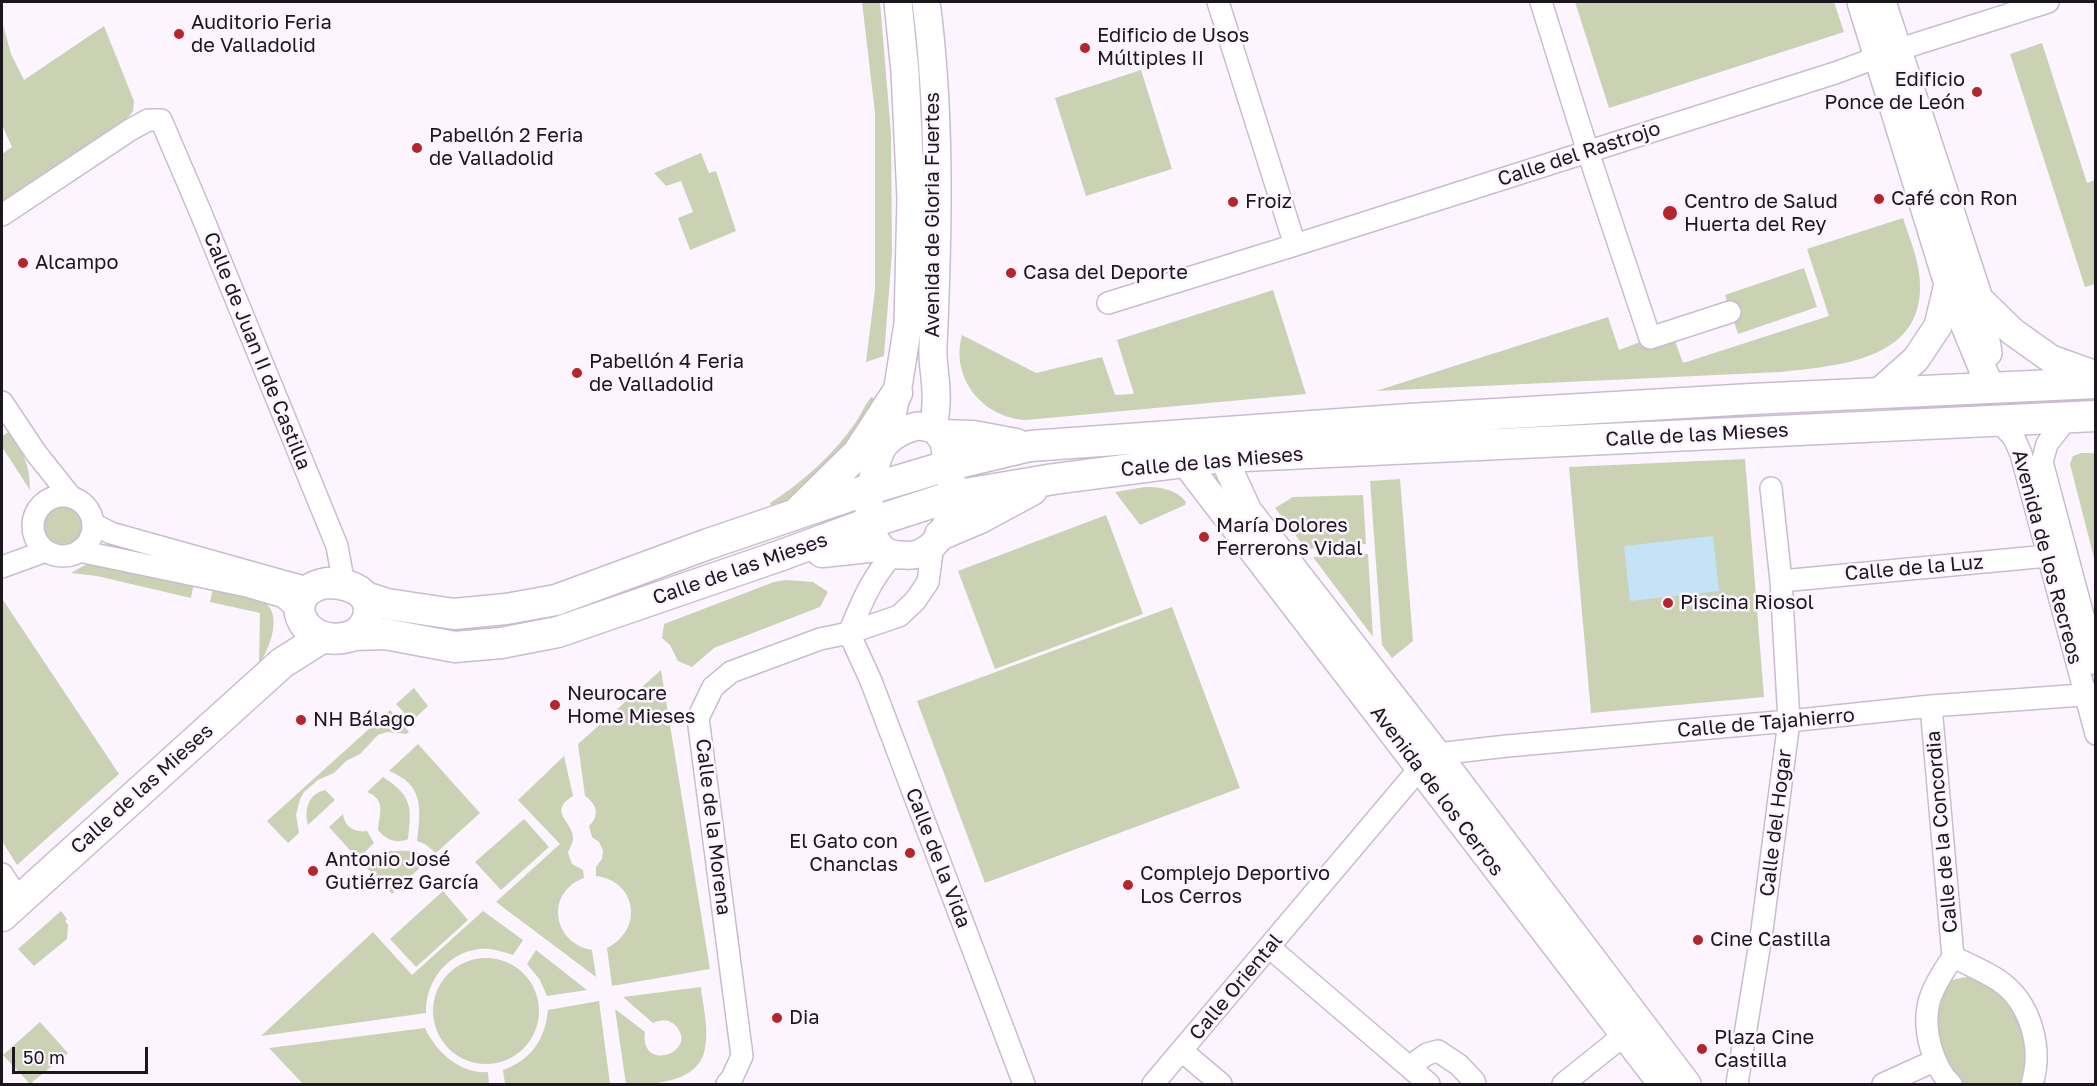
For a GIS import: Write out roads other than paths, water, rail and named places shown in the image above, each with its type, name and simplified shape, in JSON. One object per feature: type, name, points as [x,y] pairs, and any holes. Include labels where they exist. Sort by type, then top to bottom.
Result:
[{"type":"main road","name":"Calle de las Mieses","points":[[354,635],[385,634],[455,647],[501,643],[547,634],[568,629],[789,552],[880,541],[952,496],[1054,478],[1189,448],[1473,416],[2096,383]]},
{"type":"main road","points":[[1637,438],[1663,425],[1966,408],[1981,404],[1990,387],[2082,416]]},
{"type":"main road","points":[[795,515],[858,453],[897,393]]},
{"type":"main road","points":[[1189,448],[1223,457],[1238,441],[1251,435],[1364,431],[1449,422],[1473,416]]},
{"type":"main road","name":"Calle de las Mieses","points":[[1223,457],[2082,416]]},
{"type":"main road","points":[[937,432],[1030,446]]},
{"type":"main road","name":"Calle de las Mieses","points":[[354,591],[387,604],[454,614],[506,609],[556,600],[708,544],[870,489],[950,465],[1030,446],[1189,448]]},
{"type":"main road","points":[[937,540],[1054,478]]},
{"type":"main road","points":[[327,583],[354,591],[369,609],[363,628],[354,635],[338,639],[309,616],[327,583]]},
{"type":"main road","name":"Calle de las Mieses","points":[[10,908],[282,663],[309,616]]},
{"type":"street","name":"Avenida de Gloria Fuertes","points":[[880,541],[867,506],[877,460],[885,444],[897,393],[908,324],[911,198],[905,72],[898,2]]},
{"type":"street","name":"Avenida de Gloria Fuertes","points":[[926,2],[936,130],[937,268],[933,353],[937,432]]},
{"type":"street","points":[[1218,2],[1295,245]]},
{"type":"street","points":[[1541,2],[1650,338],[1730,312]]},
{"type":"street","points":[[1861,2],[1888,53],[1979,299],[1988,345],[1990,387]]},
{"type":"street","points":[[1882,2],[1888,53],[1948,284],[1990,387]]},
{"type":"street","name":"Calle del Rastrojo","points":[[1108,303],[1841,71],[1888,53],[2048,2]]},
{"type":"street","name":"Calle de Juan II de Castilla","points":[[2,215],[130,130],[148,120],[161,120],[354,591]]},
{"type":"street","points":[[1878,393],[1916,359],[1938,326],[1948,284]]},
{"type":"street","points":[[1979,299],[2013,332],[2051,358],[2096,375]]},
{"type":"street","points":[[2,402],[36,453],[71,497],[86,507],[93,524],[90,540],[79,552]]},
{"type":"street","name":"Avenida de los Recreos","points":[[2082,416],[2047,444],[2042,462],[2096,664]]},
{"type":"street","name":"Avenida de los Recreos","points":[[1998,420],[2014,438],[2021,454],[2048,556],[2090,694],[2096,734]]},
{"type":"street","points":[[880,541],[916,555],[937,540],[947,524],[952,496],[950,465],[937,432],[917,426],[905,429],[885,444]]},
{"type":"street","name":"Avenida de los Cerros","points":[[1189,448],[1213,497],[1377,711],[1428,761],[1687,1084]]},
{"type":"street","points":[[36,453],[49,500]]},
{"type":"street","points":[[1244,503],[1250,475],[1270,456]]},
{"type":"street","points":[[1213,497],[1223,457]]},
{"type":"street","name":"Avenida de los Cerros","points":[[1223,457],[1244,503],[1254,518],[1623,1036],[1662,1084]]},
{"type":"street","name":"Calle del Hogar","points":[[1737,1084],[1762,930],[1790,721],[1781,581],[1772,488]]},
{"type":"street","points":[[71,497],[49,500],[36,514],[33,530],[37,541],[46,551],[64,556],[79,552],[247,586],[284,597],[309,616]]},
{"type":"street","points":[[93,524],[309,616]]},
{"type":"street","points":[[2,561],[33,530]]},
{"type":"street","name":"Calle de la Morena","points":[[727,1084],[742,1056],[698,718],[713,687],[731,672],[820,639],[849,633],[898,616],[915,601],[928,582],[937,540]]},
{"type":"street","name":"Calle de la Morena","points":[[849,633],[875,575],[880,541]]},
{"type":"street","points":[[2,567],[46,551]]},
{"type":"street","name":"Calle de la Luz","points":[[1781,581],[2048,556]]},
{"type":"street","name":"Calle de la Morena","points":[[820,639],[863,599]]},
{"type":"street","name":"Calle de la Vida","points":[[849,633],[871,681],[1024,1084]]},
{"type":"street","name":"Calle de Tajahierro","points":[[1428,761],[1507,746],[1931,706],[2090,694]]},
{"type":"street","name":"Calle de la Concordia","points":[[1931,706],[1953,957]]},
{"type":"street","name":"Calle Oriental","points":[[1153,1084],[1428,761]]},
{"type":"street","points":[[2,874],[10,908]]},
{"type":"street","points":[[1269,947],[1429,1084]]},
{"type":"street","points":[[1951,1084],[1934,1061],[1926,1031],[1926,1016],[1930,996],[1953,957],[2001,982],[2017,999],[2028,1017],[2035,1036],[2037,1059],[2032,1084]]},
{"type":"street","points":[[1563,1084],[1623,1036]]},
{"type":"street","points":[[1182,1051],[1221,1084]]},
{"type":"street","points":[[1409,1067],[1427,1054],[1438,1051],[1459,1065],[1475,1084]]},
{"type":"street","points":[[1883,1084],[1934,1061]]},
{"type":"water","points":[[1713,536],[1719,591],[1630,601],[1624,546]]},
{"type":"place","name":"Auditorio Feria de Valladolid","points":[[179,34]]},
{"type":"place","name":"Edificio de Usos Múltiples II","points":[[1085,48]]},
{"type":"place","name":"Edificio Ponce de León","points":[[1977,92]]},
{"type":"place","name":"Pabellón 2 Feria de Valladolid","points":[[417,148]]},
{"type":"place","name":"Café con Ron","points":[[1879,199]]},
{"type":"place","name":"Froiz","points":[[1233,202]]},
{"type":"place","name":"Centro de Salud Huerta del Rey","points":[[1670,213]]},
{"type":"place","name":"Alcampo","points":[[23,263]]},
{"type":"place","name":"Casa del Deporte","points":[[1011,273]]},
{"type":"place","name":"Pabellón 4 Feria de Valladolid","points":[[577,373]]},
{"type":"place","name":"María Dolores Ferrerons Vidal","points":[[1204,537]]},
{"type":"place","name":"Piscina Riosol","points":[[1668,603]]},
{"type":"place","name":"Neurocare Home Mieses","points":[[555,705]]},
{"type":"place","name":"NH Bálago","points":[[301,720]]},
{"type":"place","name":"El Gato con Chanclas","points":[[910,853]]},
{"type":"place","name":"Antonio José Gutiérrez García","points":[[313,871]]},
{"type":"place","name":"Complejo Deportivo Los Cerros","points":[[1128,885]]},
{"type":"place","name":"Cine Castilla","points":[[1698,940]]},
{"type":"place","name":"Dia","points":[[777,1018]]},
{"type":"place","name":"Plaza Cine Castilla","points":[[1702,1049]]}]
